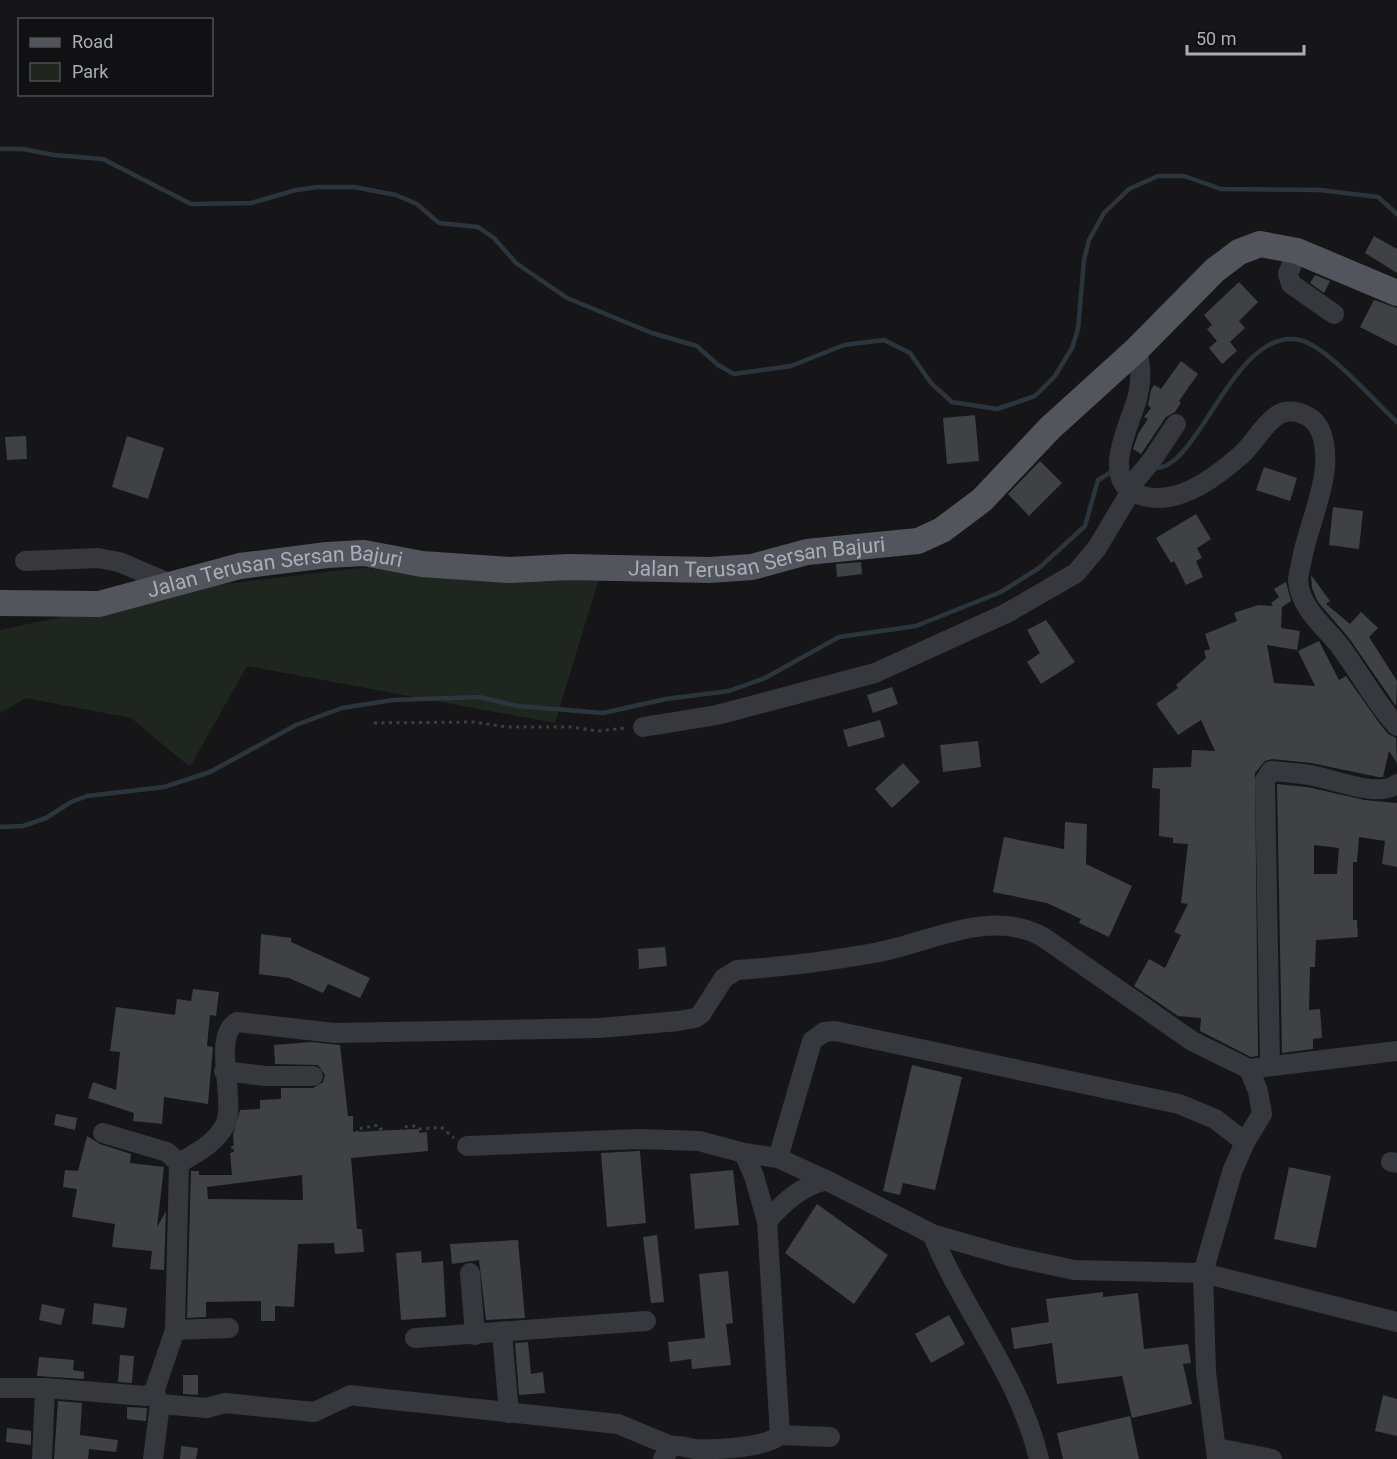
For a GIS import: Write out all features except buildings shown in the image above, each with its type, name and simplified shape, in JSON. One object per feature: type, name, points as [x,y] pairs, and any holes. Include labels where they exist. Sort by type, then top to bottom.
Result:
[{"type":"main road","name":"Jalan Terusan Sersan Bajuri","points":[[0,603],[99,604],[240,566],[327,555],[364,554],[422,564],[509,570],[569,567],[709,570],[752,567],[807,552],[918,541],[942,530],[982,500],[1050,428],[1136,350],[1215,270],[1239,252],[1260,244],[1297,251],[1397,293]]},
{"type":"street","points":[[1297,251],[1288,274],[1292,284],[1334,314]]},
{"type":"street","points":[[1136,350],[1141,363],[1137,398],[1121,442],[1120,456],[1123,479],[1130,489],[1151,497],[1176,496],[1206,482],[1243,453],[1275,416],[1285,411],[1297,412],[1312,420],[1320,431],[1325,456],[1322,484],[1306,536],[1298,580],[1303,601],[1321,628],[1337,643],[1383,710],[1397,726]]},
{"type":"street","points":[[643,727],[717,715],[875,673],[1007,614],[1076,573],[1097,548],[1130,489],[1176,424]]},
{"type":"street","points":[[25,561],[98,558],[119,562],[171,584]]},
{"type":"street","points":[[1270,1065],[1265,780],[1271,771],[1310,775],[1376,790],[1388,789],[1397,784]]},
{"type":"street","points":[[179,1163],[212,1142],[225,1125],[228,1115],[224,1071],[228,1035],[237,1022],[345,1033],[590,1029],[678,1021],[695,1018],[701,1014],[724,978],[737,970],[874,953],[970,928],[991,925],[1033,932],[1043,937],[1192,1041],[1249,1069],[1397,1052]]},
{"type":"street","points":[[778,1158],[812,1041],[825,1032],[835,1031],[1179,1104],[1215,1119],[1245,1142]]},
{"type":"street","points":[[1249,1069],[1258,1091],[1262,1114],[1245,1142],[1232,1172],[1203,1273],[1206,1372],[1217,1453],[1272,1459]]},
{"type":"street","points":[[224,1071],[266,1076],[313,1076]]},
{"type":"street","points":[[103,1133],[167,1152],[179,1163],[175,1330],[157,1398],[153,1459]]},
{"type":"street","points":[[467,1146],[639,1139],[699,1141],[744,1153],[778,1158],[825,1179],[932,1234],[1074,1270],[1203,1273],[1397,1322]]},
{"type":"street","points":[[744,1153],[754,1176],[767,1221],[780,1435]]},
{"type":"street","points":[[767,1221],[784,1201],[805,1186],[825,1179]]},
{"type":"street","points":[[932,1234],[946,1268],[1007,1372],[1039,1459]]},
{"type":"street","points":[[470,1273],[475,1335]]},
{"type":"street","points":[[415,1338],[646,1321]]},
{"type":"street","points":[[175,1330],[229,1328]]},
{"type":"street","points":[[502,1333],[509,1413]]},
{"type":"street","points":[[0,1388],[45,1388],[146,1396],[207,1408],[225,1403],[314,1412],[351,1395],[357,1395],[618,1424],[667,1453],[757,1445],[772,1442],[780,1435],[830,1437]]},
{"type":"street","points":[[42,1459],[45,1388]]},
{"type":"path","points":[[374,723],[474,722],[507,727],[571,727],[598,731],[643,727]]},
{"type":"path","points":[[212,1142],[230,1142],[234,1150],[356,1142],[357,1129],[379,1125],[382,1132],[401,1131],[403,1127],[416,1126],[420,1129],[441,1127],[467,1146]]},
{"type":"green space","points":[[359,568],[600,575],[555,723],[247,666],[190,767],[131,718],[26,698],[0,713],[0,630],[200,587]]},
{"type":"waterway","points":[[0,149],[23,149],[54,155],[103,159],[191,204],[251,203],[296,190],[318,187],[354,187],[396,195],[417,204],[439,223],[478,227],[494,238],[516,263],[567,298],[652,333],[697,346],[718,365],[734,374],[791,366],[844,345],[884,340],[910,353],[931,383],[952,402],[997,409],[1035,396],[1055,376],[1072,348],[1078,329],[1084,260],[1089,240],[1104,213],[1129,189],[1158,176],[1184,176],[1221,189],[1320,190],[1378,197],[1397,214]]},
{"type":"waterway","points":[[1154,468],[1170,463],[1186,448],[1236,375],[1256,354],[1277,341],[1300,340],[1324,353],[1397,422]]},
{"type":"waterway","points":[[0,827],[23,826],[46,818],[71,802],[87,796],[164,787],[210,772],[296,725],[342,708],[393,700],[479,697],[518,706],[603,713],[666,699],[729,691],[765,678],[839,637],[916,626],[1001,592],[1039,568],[1085,526],[1098,480],[1113,471]]}]
